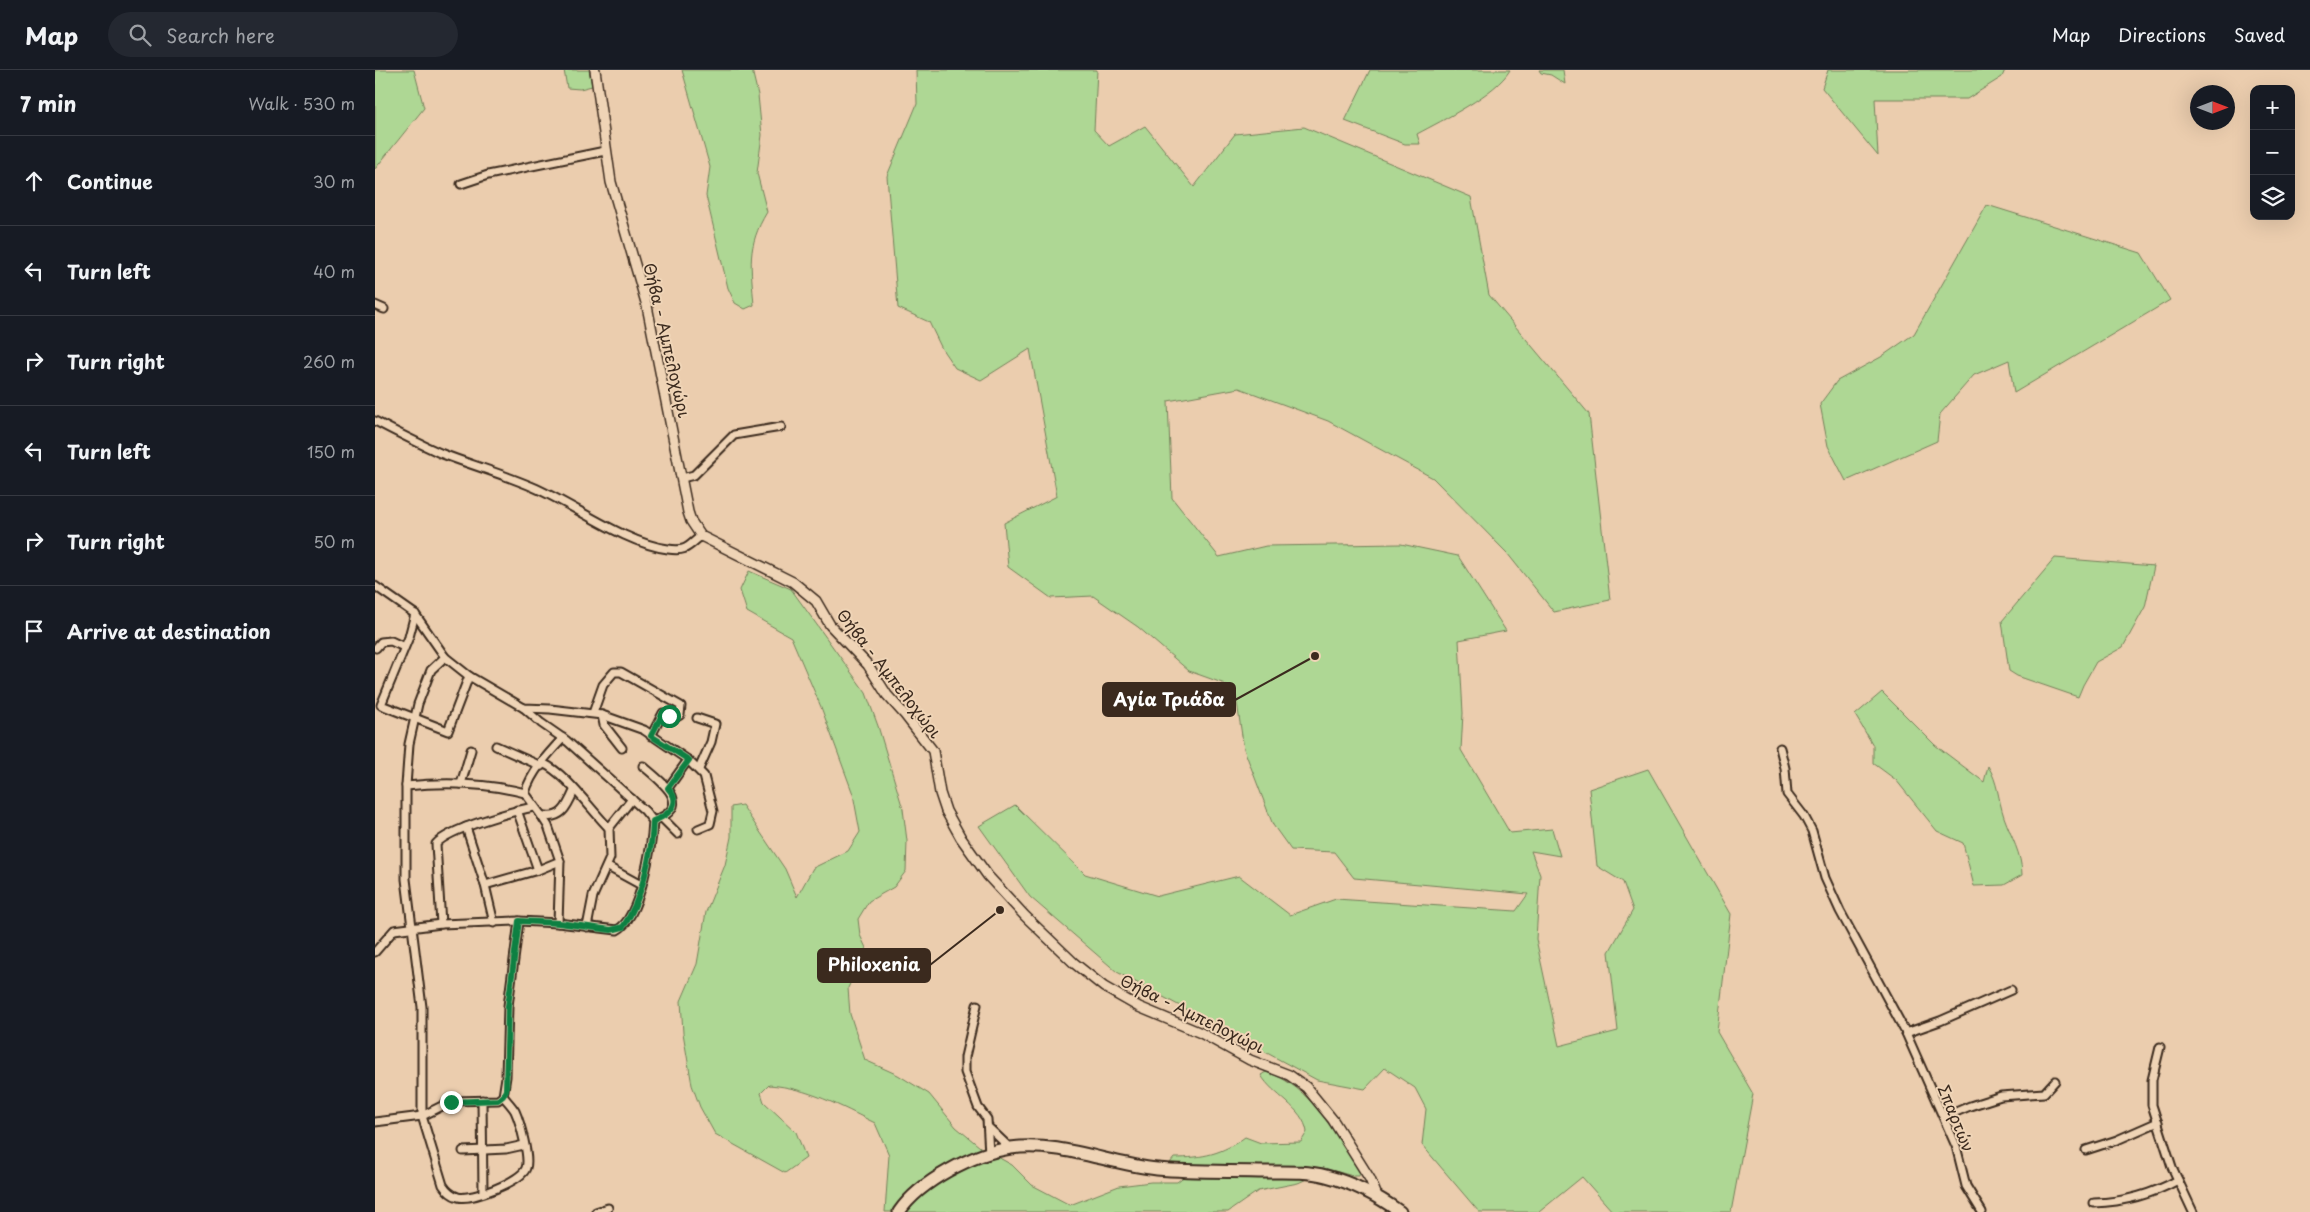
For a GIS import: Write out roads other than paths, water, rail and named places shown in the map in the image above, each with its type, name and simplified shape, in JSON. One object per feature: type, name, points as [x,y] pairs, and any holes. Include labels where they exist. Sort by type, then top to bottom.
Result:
[{"type":"main road","points":[[899,1212],[910,1199],[932,1180],[989,1154],[1009,1148],[1051,1148],[1155,1168],[1196,1171],[1305,1172],[1343,1180],[1377,1196],[1401,1212]]},
{"type":"street","name":"Θήβα - Αμπελοχώρι","points":[[595,70],[605,151],[615,202],[647,306],[691,521],[701,536],[793,582],[816,602],[830,625],[871,670],[887,695],[933,751],[940,793],[946,811],[961,838],[988,876],[1025,916],[1074,963],[1104,987],[1163,1019],[1201,1033],[1250,1060],[1289,1075],[1306,1087],[1333,1120],[1370,1179],[1377,1196]]},
{"type":"street","points":[[461,184],[496,173],[605,151]]},
{"type":"street","points":[[375,305],[384,308]]},
{"type":"street","points":[[375,421],[440,453],[493,471],[546,493],[624,534],[649,544],[667,549],[683,549],[688,548],[701,536]]},
{"type":"street","points":[[682,478],[694,475],[734,435],[781,427]]},
{"type":"street","points":[[375,586],[415,614],[445,656],[469,676],[524,708],[541,723],[563,738],[632,799],[653,821],[651,844],[641,885],[636,902],[623,927],[611,930],[559,923],[519,921],[441,924],[394,930],[375,952]]},
{"type":"street","points":[[415,614],[409,637],[381,705],[448,731],[469,676]]},
{"type":"street","points":[[376,648],[381,642],[386,641],[404,647]]},
{"type":"street","points":[[445,656],[431,670],[409,744],[406,786],[406,879],[421,988],[422,1116],[443,1185],[459,1198],[483,1194],[523,1175],[527,1167],[524,1145],[515,1111],[503,1096]]},
{"type":"street","points":[[593,714],[603,686],[614,672],[621,672],[681,706],[681,715],[675,718],[663,713],[651,736]]},
{"type":"street","points":[[524,708],[602,714],[633,725],[689,760],[699,769],[708,787],[713,811],[710,824],[698,829]]},
{"type":"street","points":[[602,714],[604,725],[622,748]]},
{"type":"street","points":[[697,718],[715,724],[711,742],[699,769]]},
{"type":"street","points":[[525,793],[541,764],[563,738]]},
{"type":"street","points":[[496,746],[552,767],[609,828]]},
{"type":"street","name":"Σπαρτών","points":[[1780,748],[1785,768],[1787,794],[1804,816],[1812,831],[1825,878],[1840,910],[1906,1033],[1956,1146],[1966,1186],[1982,1212]]},
{"type":"street","points":[[461,784],[471,750]]},
{"type":"street","points":[[668,788],[689,760]]},
{"type":"street","points":[[643,766],[668,788],[675,799],[673,805],[661,818],[653,821]]},
{"type":"street","points":[[406,786],[461,784],[505,788],[525,793],[548,826],[560,861],[559,923]]},
{"type":"street","points":[[541,815],[551,817],[559,815],[568,805],[574,790]]},
{"type":"street","points":[[587,927],[593,896],[608,867],[610,858],[609,828],[632,799]]},
{"type":"street","points":[[441,924],[435,844],[443,837],[466,828],[517,810],[534,807]]},
{"type":"street","points":[[517,810],[538,870]]},
{"type":"street","points":[[661,818],[678,834]]},
{"type":"street","points":[[466,828],[485,885],[494,923]]},
{"type":"street","points":[[485,885],[538,870],[560,861]]},
{"type":"street","points":[[608,867],[641,885]]},
{"type":"street","points":[[375,1122],[422,1116],[451,1102],[498,1100],[503,1096],[506,1077],[508,1006],[519,921]]},
{"type":"street","points":[[1906,1033],[1940,1021],[2011,990]]},
{"type":"street","points":[[977,1005],[965,1057],[965,1072],[978,1107],[987,1120],[989,1154]]},
{"type":"street","points":[[2160,1047],[2155,1061],[2151,1096],[2178,1180],[2193,1212]]},
{"type":"street","points":[[1944,1117],[2001,1096],[2044,1093],[2055,1081]]},
{"type":"street","points":[[483,1100],[483,1194]]},
{"type":"street","points":[[2085,1150],[2117,1140],[2158,1122]]},
{"type":"street","points":[[988,1127],[1009,1148]]},
{"type":"street","points":[[463,1151],[506,1149],[524,1145]]},
{"type":"street","points":[[2094,1203],[2125,1201],[2178,1180]]},
{"type":"street","points":[[596,1212],[608,1208]]},
{"type":"place","name":"Αγία Τριάδα","points":[[1315,656]]},
{"type":"place","name":"Philoxenia","points":[[1000,910]]}]
